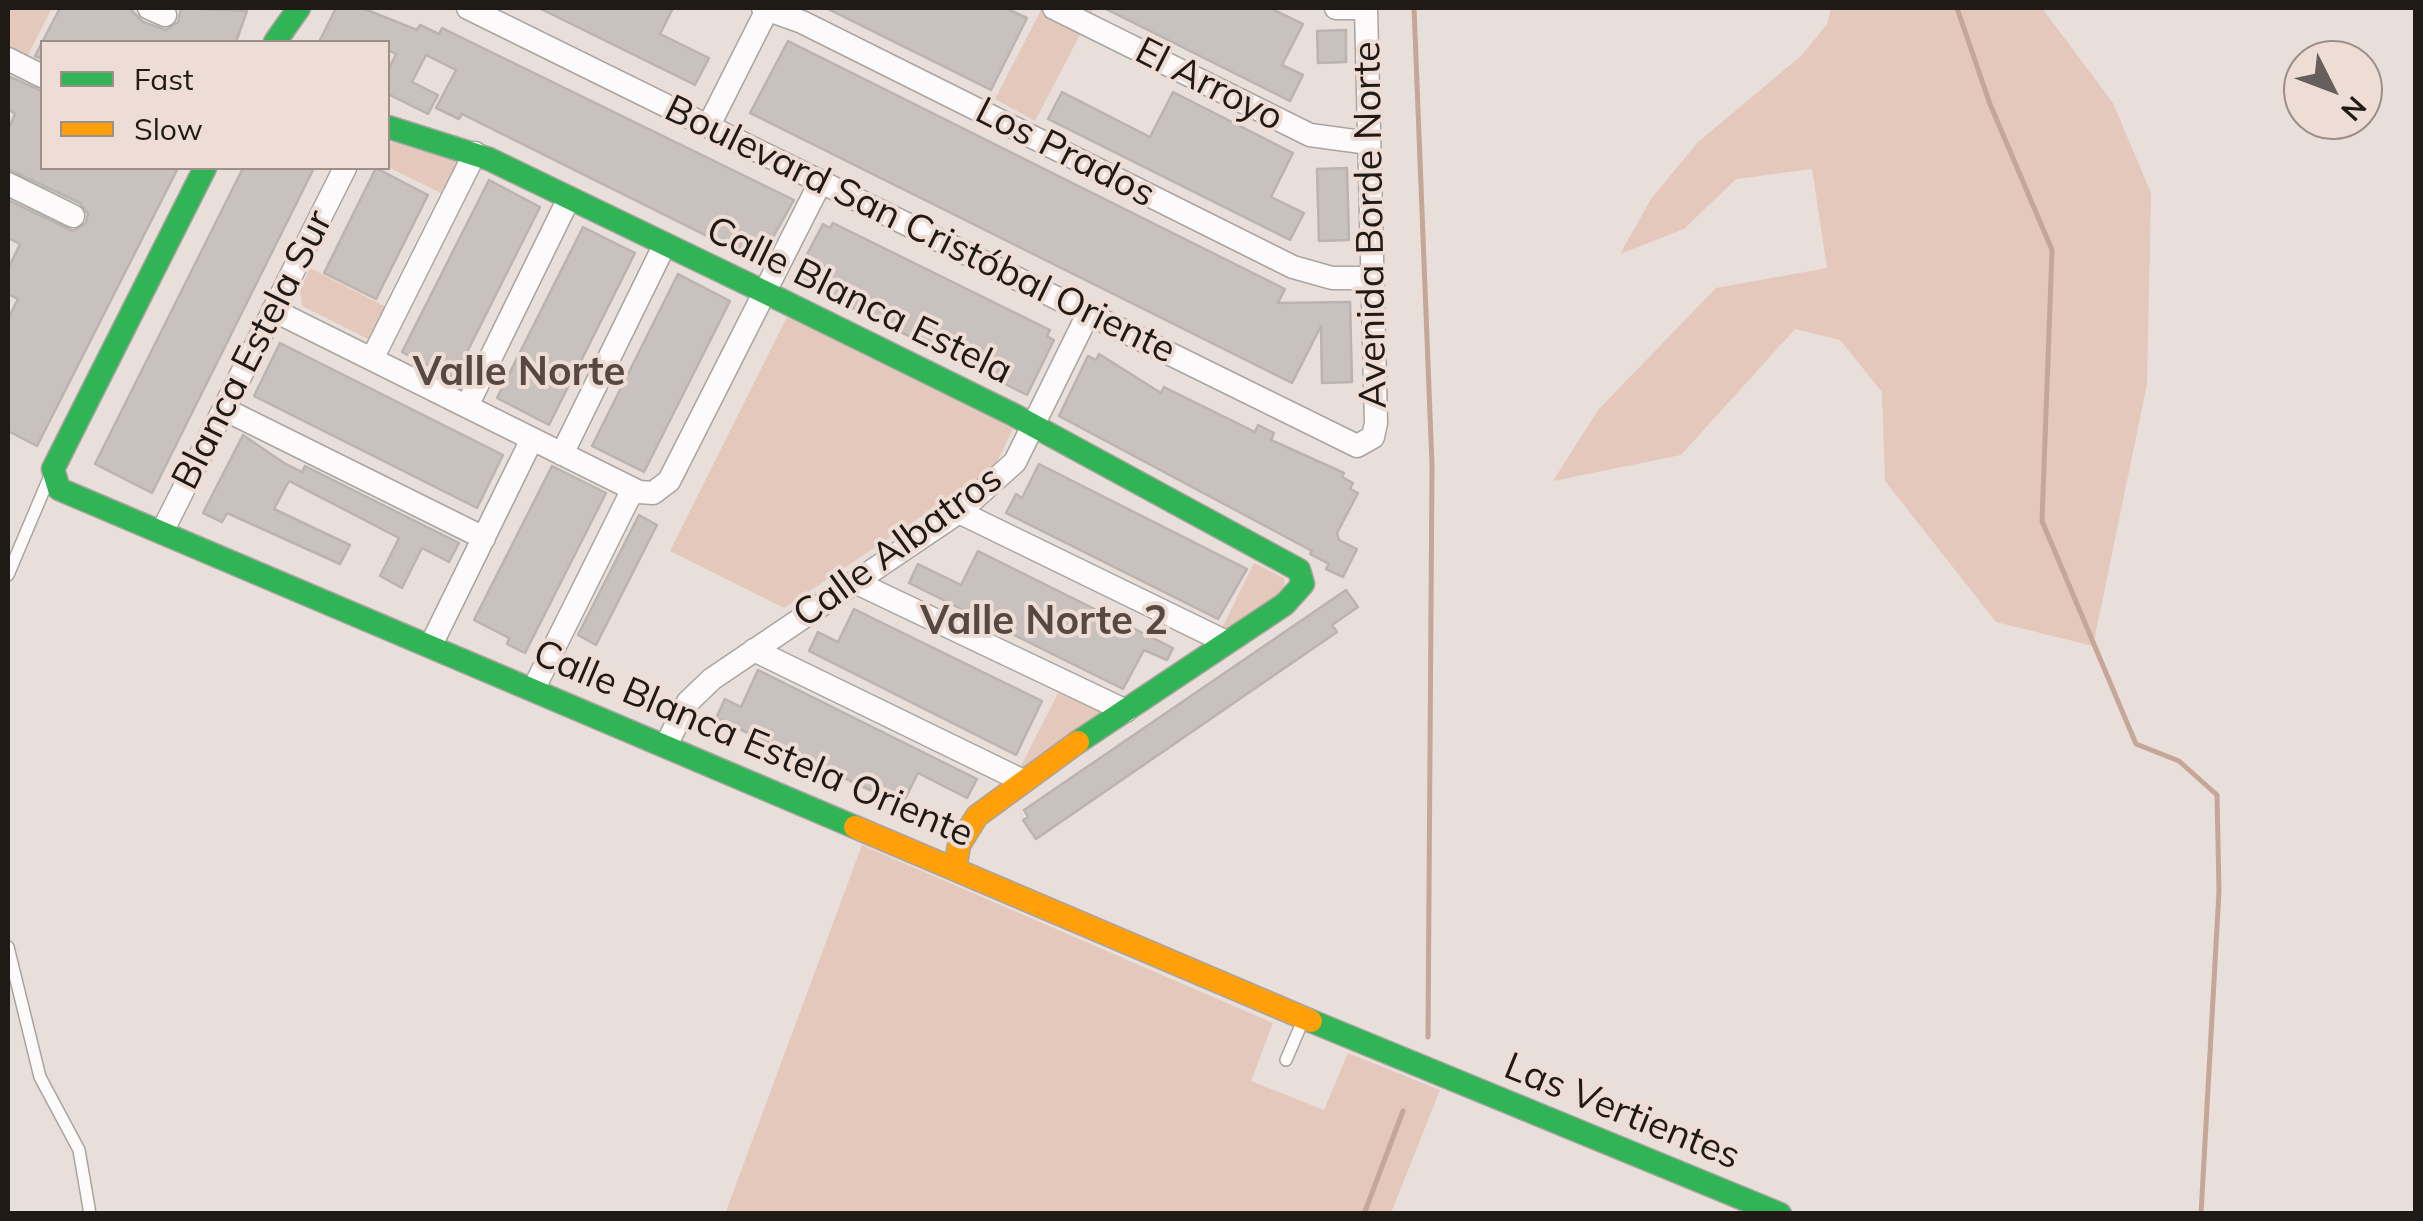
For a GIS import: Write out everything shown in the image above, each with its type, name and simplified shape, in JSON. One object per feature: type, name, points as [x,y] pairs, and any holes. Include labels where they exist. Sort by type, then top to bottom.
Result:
[{"type":"street","points":[[262,40],[272,8]]},
{"type":"street","points":[[276,40],[298,8]]},
{"type":"street","points":[[709,125],[766,8]]},
{"type":"street","name":"Los Prados","points":[[766,8],[802,22],[1293,267],[1332,278],[1372,278]]},
{"type":"street","name":"El Arroyo","points":[[1054,8],[1310,135],[1369,143]]},
{"type":"street","points":[[1336,8],[1364,8]]},
{"type":"street","name":"Avenida Borde Norte","points":[[1364,8],[1376,429],[1370,440]]},
{"type":"street","name":"Boulevard San Cristóbal Oriente","points":[[475,9],[1349,444],[1358,446],[1370,440]]},
{"type":"street","points":[[8,59],[40,75]]},
{"type":"street","name":"Calle Blanca Estela","points":[[390,128],[474,153],[763,295],[783,301],[1035,427],[1289,562],[1302,576],[1300,590],[1226,642]]},
{"type":"street","points":[[372,359],[474,153]]},
{"type":"street","points":[[53,469],[204,170]]},
{"type":"street","name":"Blanca Estela Sur","points":[[162,532],[343,170]]},
{"type":"street","points":[[534,688],[643,491],[669,481],[821,181]]},
{"type":"street","points":[[8,184],[73,216]]},
{"type":"street","points":[[466,406],[569,198]]},
{"type":"street","points":[[562,454],[664,246]]},
{"type":"street","points":[[274,310],[643,491]]},
{"type":"street","name":"Calle Albatros","points":[[666,745],[688,702],[754,650],[959,512],[1014,462],[1035,427],[1088,314]]},
{"type":"street","points":[[224,409],[484,538]]},
{"type":"street","points":[[431,645],[532,439]]},
{"type":"street","name":"Calle Blanca Estela Oriente","points":[[53,469],[59,489],[1438,1075]]},
{"type":"street","points":[[955,869],[966,827],[1022,780],[1226,642],[959,512]]},
{"type":"street","points":[[855,582],[1126,711]]},
{"type":"street","points":[[754,650],[1022,780]]},
{"type":"street","name":"Las Vertientes","points":[[1438,1075],[1780,1214]]},
{"type":"lane","points":[[8,575],[53,469]]},
{"type":"lane","points":[[8,947],[40,1078],[79,1150],[90,1214]]},
{"type":"lane","points":[[1286,1060],[1304,1018]]},
{"type":"shaded area","points":[[9,8],[52,8],[27,57],[8,48]]},
{"type":"shaded area","points":[[1042,8],[1094,8],[1035,121],[995,99]]},
{"type":"shaded area","points":[[1831,8],[2042,8],[2113,103],[2151,193],[2147,384],[2093,646],[1996,622],[1885,481],[1882,392],[1840,340],[1795,329],[1681,455],[1553,481],[1598,410],[1716,288],[1827,268],[1812,169],[1736,179],[1684,229],[1620,254],[1651,199],[1697,143],[1802,55],[1827,24]]},
{"type":"shaded area","points":[[390,142],[460,162],[447,196],[390,168]]},
{"type":"shaded area","points":[[310,268],[390,309],[370,340],[302,306],[300,289]]},
{"type":"shaded area","points":[[787,317],[1013,429],[994,468],[784,608],[670,551]]},
{"type":"shaded area","points":[[1254,563],[1284,578],[1285,590],[1219,634]]},
{"type":"shaded area","points":[[1058,693],[1103,713],[1019,770]]},
{"type":"shaded area","points":[[862,845],[1273,1023],[1251,1081],[1324,1110],[1348,1053],[1440,1090],[1391,1213],[725,1214]]},
{"type":"building","points":[[60,8],[129,8],[143,22],[166,30],[178,22],[181,8],[247,11],[237,40],[43,40]]},
{"type":"building","points":[[336,8],[362,8],[417,30],[420,25],[439,34],[442,28],[794,200],[759,262],[462,114],[459,119],[436,108],[456,70],[426,55],[412,82],[438,95],[428,114],[390,95],[390,67],[396,54],[390,51],[390,40],[320,40]]},
{"type":"building","points":[[539,8],[673,8],[660,34],[709,58],[695,85]]},
{"type":"building","points":[[826,8],[1005,8],[1027,18],[991,90]]},
{"type":"building","points":[[1104,8],[1270,8],[1303,24],[1282,65],[1303,75],[1290,101]]},
{"type":"building","points":[[1346,30],[1346,62],[1318,63],[1317,31]]},
{"type":"building","points":[[788,41],[1285,289],[1278,303],[1350,302],[1352,382],[1322,383],[1321,326],[1292,383],[750,113]]},
{"type":"building","points":[[8,76],[40,90],[40,170],[177,170],[37,446],[8,431],[8,319],[18,299],[8,294],[8,269],[20,244],[8,238],[8,200],[73,231],[86,223],[88,214],[80,203],[8,169],[8,130],[15,114],[8,109]]},
{"type":"building","points":[[1062,92],[1150,137],[1173,92],[1293,153],[1271,197],[1304,213],[1290,240],[1048,119]]},
{"type":"building","points":[[1347,168],[1349,240],[1319,241],[1317,169]]},
{"type":"building","points":[[242,170],[313,170],[152,493],[95,464]]},
{"type":"building","points":[[375,170],[428,195],[376,299],[324,273]]},
{"type":"building","points":[[489,180],[540,207],[454,378],[402,352]]},
{"type":"building","points":[[833,223],[1050,330],[1047,336],[1054,340],[1027,395],[794,279],[823,224],[830,228]]},
{"type":"building","points":[[583,227],[635,253],[549,425],[497,398]]},
{"type":"building","points":[[678,274],[730,301],[644,472],[592,446]]},
{"type":"building","points":[[280,343],[503,455],[477,508],[254,396]]},
{"type":"building","points":[[1099,354],[1161,393],[1164,387],[1255,432],[1258,425],[1274,433],[1271,440],[1344,473],[1342,477],[1353,483],[1350,489],[1358,493],[1337,533],[1339,540],[1357,549],[1343,577],[1326,569],[1329,564],[1310,554],[1312,551],[1059,416],[1088,356],[1096,360]]},
{"type":"building","points":[[243,435],[302,472],[305,466],[459,543],[449,562],[422,548],[402,588],[380,576],[399,538],[289,481],[274,509],[350,545],[340,564],[227,513],[222,522],[203,513]]},
{"type":"building","points":[[1039,464],[1247,569],[1218,619],[1006,513],[1016,494],[1022,498]]},
{"type":"building","points":[[552,466],[606,493],[525,653],[507,644],[509,638],[474,620]]},
{"type":"building","points":[[639,515],[657,525],[596,645],[578,635]]},
{"type":"building","points":[[978,551],[1173,648],[1167,660],[1144,650],[1123,689],[909,583],[918,564],[961,585]]},
{"type":"building","points":[[1346,590],[1358,607],[1332,625],[1337,632],[1036,839],[1023,820],[1028,817],[1024,810]]},
{"type":"building","points":[[854,609],[1042,701],[1016,755],[809,651],[818,632],[838,642]]},
{"type":"building","points":[[758,670],[977,779],[967,798],[918,773],[902,805],[716,718],[725,699],[741,707]]},
{"type":"waterway","points":[[1414,8],[1432,465],[1428,1037]]},
{"type":"waterway","points":[[1957,8],[1990,104],[2052,250],[2042,521],[2136,744],[2179,761],[2217,795],[2219,891],[2201,1214]]},
{"type":"waterway","points":[[1364,1214],[1403,1111]]},
{"type":"traffic: fast","points":[[276,40],[299,8]]},
{"type":"traffic: fast","points":[[390,128],[489,159],[783,301],[1014,415],[1299,570],[1303,584],[1285,604],[1078,742]]},
{"type":"traffic: fast","points":[[204,170],[53,469],[59,489],[855,827]]},
{"type":"traffic: fast","points":[[1311,1021],[1780,1214]]},
{"type":"traffic: slow","points":[[955,869],[959,845],[977,816],[1078,742]]},
{"type":"traffic: slow","points":[[855,827],[1311,1021]]},
{"type":"district","name":"Valle Norte","points":[[519,373]]},
{"type":"district","name":"Valle Norte 2","points":[[1044,622]]}]
